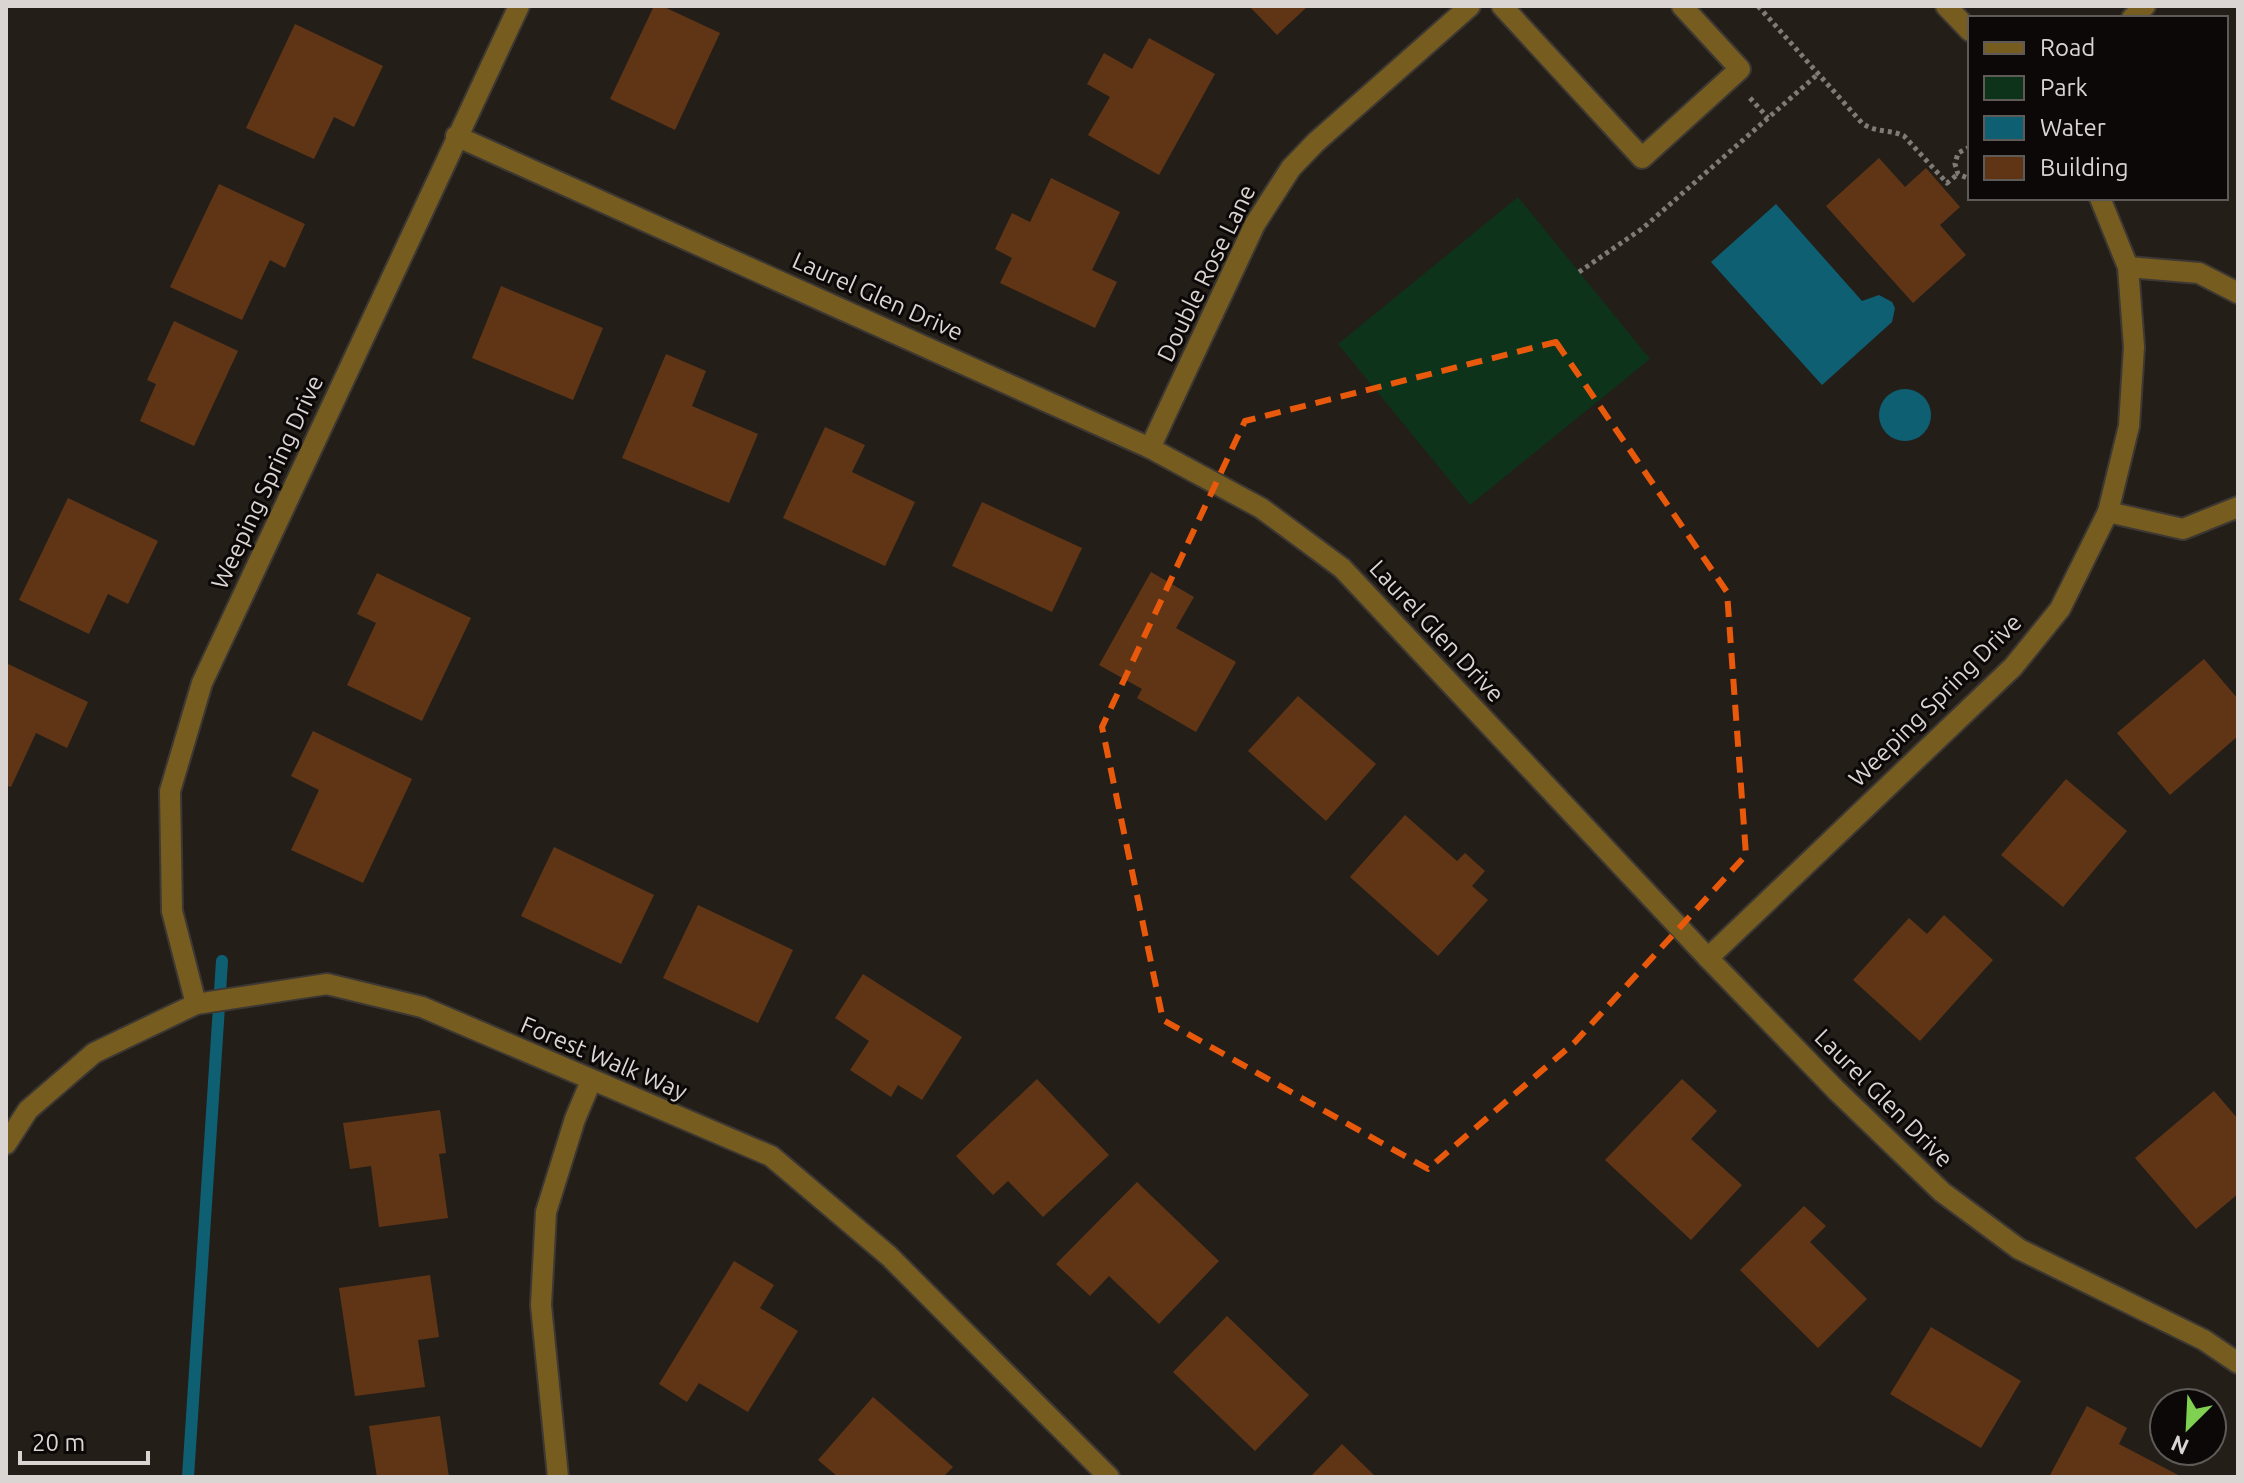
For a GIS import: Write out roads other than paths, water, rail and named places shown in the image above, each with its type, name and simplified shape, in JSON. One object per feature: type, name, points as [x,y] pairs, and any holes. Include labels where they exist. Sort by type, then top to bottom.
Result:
[{"type":"street","name":"Weeping Spring Drive","points":[[196,1004],[172,911],[170,791],[202,683],[519,6]]},
{"type":"street","name":"Double Rose Lane","points":[[1150,448],[1255,224],[1283,178],[1316,142],[1470,6]]},
{"type":"street","points":[[1502,6],[1642,158],[1740,69],[1682,6]]},
{"type":"street","points":[[1946,6],[1968,29]]},
{"type":"street","name":"Laurel Glen Drive","points":[[456,136],[1150,448],[1261,508],[1342,568],[1708,958],[1836,1090],[1942,1192],[2019,1249],[2204,1340],[2238,1363]]},
{"type":"street","name":"Weeping Spring Drive","points":[[1708,958],[2013,667],[2060,609],[2108,512],[2129,426],[2134,347],[2128,267],[2101,200]]},
{"type":"street","points":[[2128,267],[2199,273],[2238,293]]},
{"type":"street","points":[[2108,512],[2183,529],[2238,507]]},
{"type":"street","name":"Forest Walk Way","points":[[6,1144],[28,1110],[94,1053],[196,1004],[327,984],[422,1007],[771,1156],[889,1256],[1109,1477]]},
{"type":"street","points":[[558,1477],[541,1305],[546,1212],[575,1119],[591,1081]]},
{"type":"water","points":[[1776,204],[1862,301],[1879,295],[1892,302],[1895,308],[1892,322],[1822,385],[1711,262]]},
{"type":"water","points":[[1905,389],[1924,396],[1931,415],[1924,434],[1905,441],[1886,434],[1879,415],[1886,396]]},
{"type":"waterway","points":[[188,1477],[222,961]]}]
